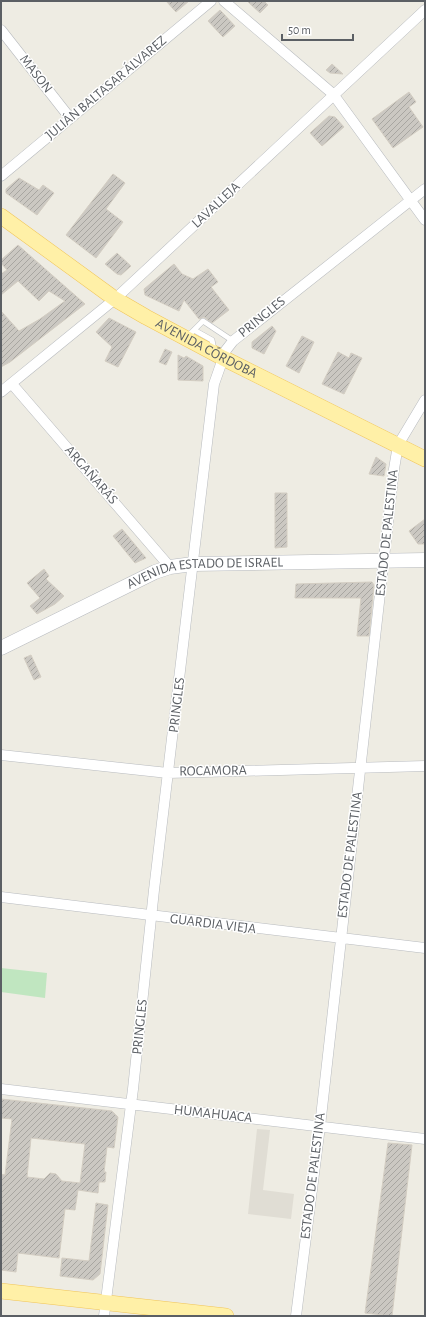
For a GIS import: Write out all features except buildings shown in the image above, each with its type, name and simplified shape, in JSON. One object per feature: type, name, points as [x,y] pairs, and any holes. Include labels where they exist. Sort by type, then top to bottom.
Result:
[{"type":"main road","name":"AVENIDA CÓRDOBA","points":[[1,216],[115,299],[190,334],[219,356],[425,459]]},
{"type":"main road","name":"AVENIDA ESTADO DE ISRAEL","points":[[1,648],[134,581],[170,567],[193,564],[425,560]]},
{"type":"main road","points":[[1,1291],[104,1310],[226,1316]]},
{"type":"street","name":"JULIÁN BALTASAR ÁLVAREZ","points":[[1,176],[211,1]]},
{"type":"street","points":[[224,1],[333,94],[425,220]]},
{"type":"street","name":"LAVALLEJA","points":[[1,392],[115,299],[333,94],[425,10]]},
{"type":"street","name":"MASON","points":[[1,30],[70,118]]},
{"type":"street","name":"PRINGLES","points":[[104,1310],[131,1105],[213,389],[219,356],[233,341],[425,189]]},
{"type":"street","name":"ARGAÑARÁS","points":[[12,384],[170,567]]},
{"type":"street","name":"ESTADO DE PALESTINA","points":[[296,1316],[320,1126],[340,938],[398,445],[425,400]]},
{"type":"street","name":"ROCAMORA","points":[[1,755],[168,773],[425,766]]},
{"type":"street","name":"GUARDIA VIEJA","points":[[1,897],[425,948]]},
{"type":"street","name":"HUMAHUACA","points":[[1,1089],[425,1139]]},
{"type":"lane","points":[[190,334],[203,320],[233,341]]},
{"type":"shaded area","points":[[257,1129],[270,1130],[263,1190],[294,1194],[291,1219],[248,1214]]},
{"type":"green space","points":[[1,968],[47,973],[45,998],[1,992]]}]
